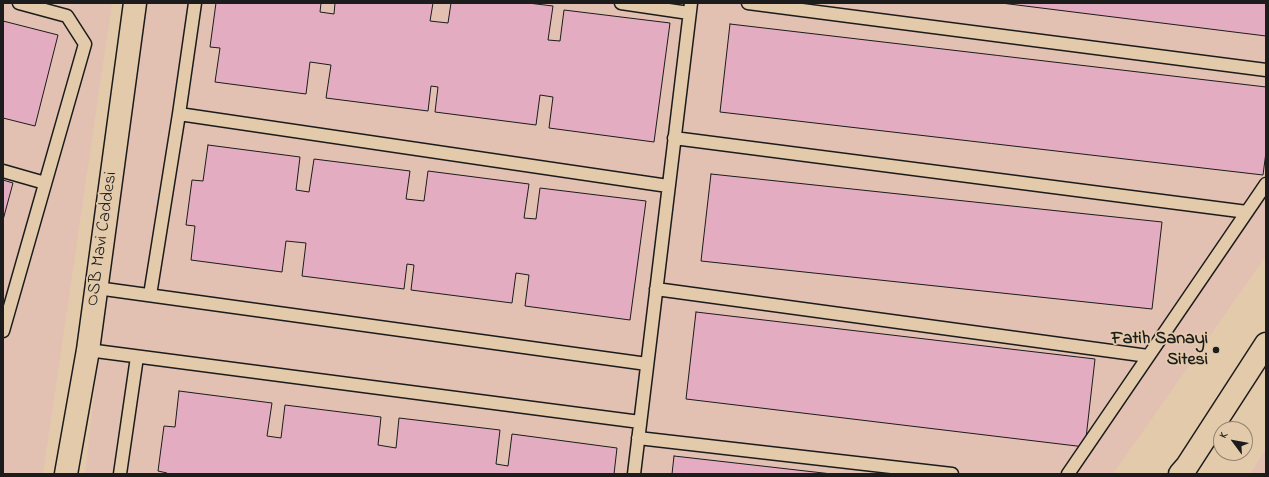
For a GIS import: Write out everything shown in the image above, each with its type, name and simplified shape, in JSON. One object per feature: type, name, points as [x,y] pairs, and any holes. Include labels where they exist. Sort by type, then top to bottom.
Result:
[{"type":"street","name":"OSB Mavi Caddesi","points":[[66,474],[88,350],[135,3]]},
{"type":"street","points":[[1183,471],[1266,344]]},
{"type":"lane","points":[[3,331],[85,44],[67,16],[19,3]]},
{"type":"lane","points":[[150,295],[195,3]]},
{"type":"lane","points":[[621,3],[690,8],[634,474]]},
{"type":"lane","points":[[748,3],[1266,70]]},
{"type":"lane","points":[[179,114],[668,186]]},
{"type":"lane","points":[[674,138],[1247,212]]},
{"type":"lane","points":[[3,171],[45,183]]},
{"type":"lane","points":[[1068,474],[1266,184]]},
{"type":"lane","points":[[97,288],[647,364]]},
{"type":"lane","points":[[656,289],[1148,356]]},
{"type":"lane","points":[[88,350],[640,422]]},
{"type":"lane","points":[[120,474],[137,357]]},
{"type":"lane","points":[[638,438],[952,474]]},
{"type":"shaded area","points":[[3,3],[112,3],[43,474],[3,474]]},
{"type":"shaded area","points":[[139,3],[1266,3],[1266,256],[1113,474],[85,474]]},
{"type":"shaded area","points":[[1266,449],[1266,474],[1250,474]]},
{"type":"building","points":[[216,3],[321,3],[320,12],[334,14],[335,3],[433,3],[430,21],[448,23],[451,3],[528,3],[553,6],[548,40],[560,41],[564,10],[670,23],[654,142],[549,128],[553,97],[540,95],[536,125],[435,112],[438,87],[431,86],[428,111],[326,98],[331,65],[310,62],[306,94],[215,82],[220,48],[210,47]]},
{"type":"building","points":[[1001,3],[1266,3],[1266,36]]},
{"type":"building","points":[[3,21],[58,35],[35,126],[3,118]]},
{"type":"building","points":[[730,24],[1266,87],[1266,152],[1263,175],[720,112]]},
{"type":"building","points":[[208,145],[300,157],[296,190],[309,192],[314,159],[410,171],[406,199],[424,201],[428,171],[529,184],[524,218],[536,219],[540,188],[646,201],[630,320],[525,306],[529,275],[516,273],[512,303],[411,290],[414,265],[407,264],[404,289],[302,276],[306,243],[286,241],[282,272],[191,260],[195,226],[186,225],[192,180],[203,181]]},
{"type":"building","points":[[711,174],[1162,222],[1152,309],[701,261]]},
{"type":"building","points":[[3,180],[13,183],[3,220]]},
{"type":"building","points":[[696,312],[1095,359],[1085,447],[686,399]]},
{"type":"building","points":[[179,391],[272,403],[267,436],[281,438],[285,405],[381,417],[378,445],[396,448],[399,418],[500,430],[496,464],[508,466],[512,434],[617,448],[614,474],[167,474],[158,471],[164,426],[175,427]]},
{"type":"building","points":[[674,456],[832,474],[672,474]]},
{"type":"place","name":"Fatih Sanayi Sitesi","points":[[1216,350]]}]
